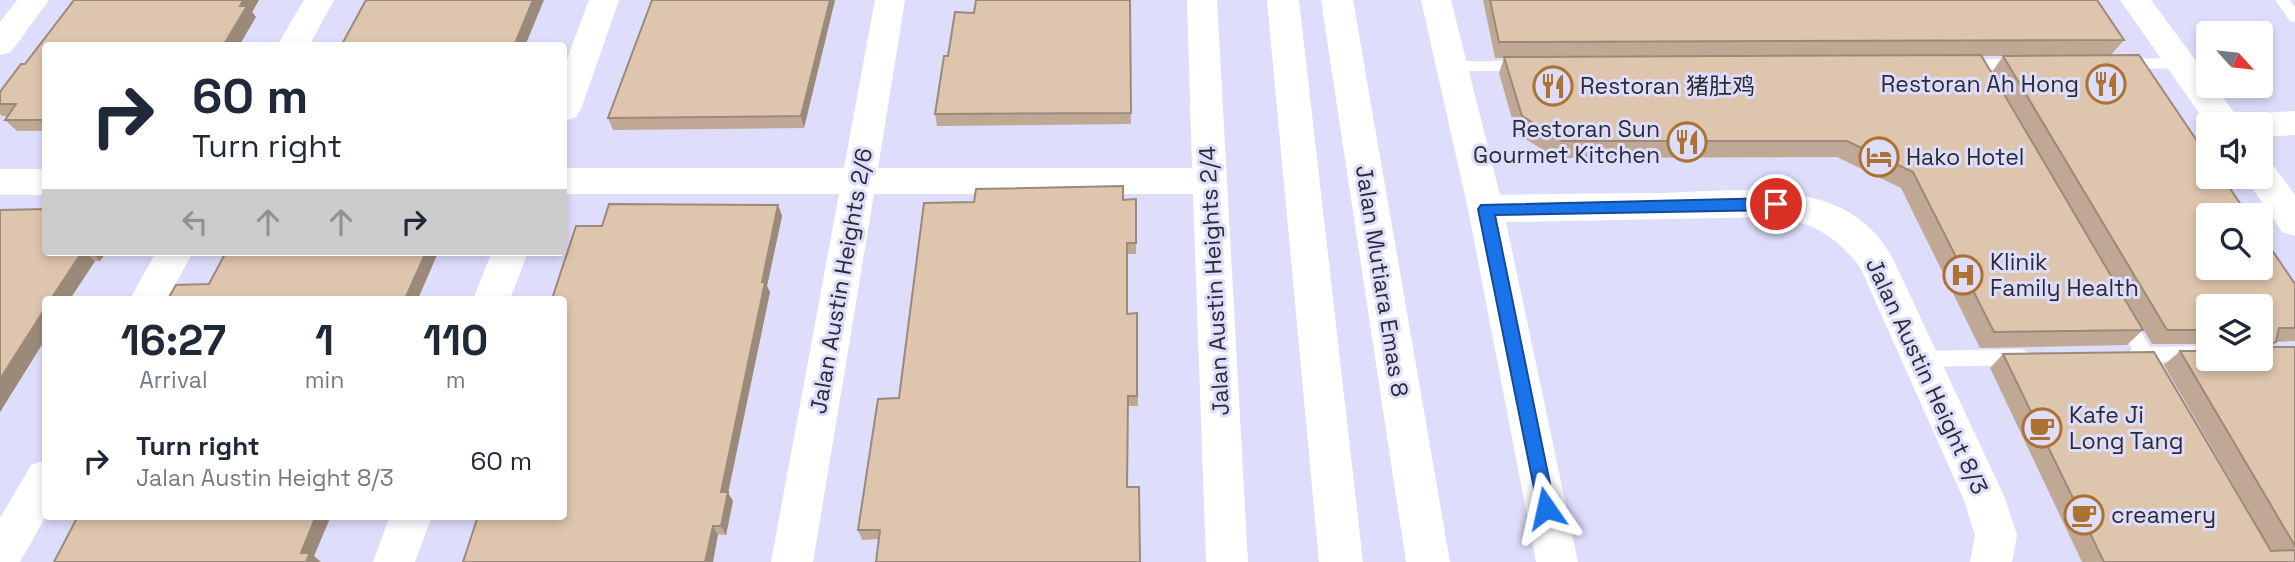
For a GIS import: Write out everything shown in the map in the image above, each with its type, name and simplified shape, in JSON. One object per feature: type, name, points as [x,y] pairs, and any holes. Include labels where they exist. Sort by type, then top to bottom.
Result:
[{"type":"main road","points":[[1283,0],[1341,562]]},
{"type":"main road","name":"Jalan Mutiara Emas 8","points":[[1337,0],[1428,562]]},
{"type":"street","points":[[0,44],[34,0]]},
{"type":"street","points":[[295,42],[319,0]]},
{"type":"street","points":[[567,101],[604,0]]},
{"type":"street","name":"Jalan Austin Heights 2/6","points":[[792,562],[890,0]]},
{"type":"street","name":"Jalan Austin Heights 2/4","points":[[1202,0],[1227,562]]},
{"type":"street","points":[[1436,0],[1486,209],[1557,562]]},
{"type":"street","points":[[2136,0],[2216,112]]},
{"type":"street","points":[[2273,124],[2295,123]]},
{"type":"street","points":[[567,181],[1210,181]]},
{"type":"street","points":[[0,182],[42,182]]},
{"type":"street","points":[[2272,189],[2295,222]]},
{"type":"street","name":"Jalan Austin Height 8/3","points":[[1486,209],[1776,204],[1806,208],[1835,219],[1859,237],[1875,259],[1984,498],[1996,535],[1991,562]]},
{"type":"street","points":[[150,296],[173,256]]},
{"type":"street","points":[[493,296],[508,256]]},
{"type":"street","points":[[0,557],[42,485]]},
{"type":"street","points":[[394,562],[410,520]]},
{"type":"lane","points":[[2282,0],[2295,17]]},
{"type":"lane","points":[[2099,64],[2181,63]]},
{"type":"lane","points":[[1949,64],[2031,64]]},
{"type":"lane","points":[[1976,64],[1989,87]]},
{"type":"lane","points":[[1453,66],[1536,66]]},
{"type":"lane","points":[[2117,307],[2165,390]]},
{"type":"lane","points":[[2119,356],[2196,354]]},
{"type":"lane","points":[[1919,359],[2039,357]]},
{"type":"building","points":[[74,0],[243,0],[240,6],[247,6],[225,42],[42,42],[42,120],[5,120],[16,104],[0,104],[0,92],[21,64],[25,64]]},
{"type":"building","points":[[366,0],[533,0],[516,42],[343,42]]},
{"type":"building","points":[[652,0],[830,0],[801,116],[608,118]]},
{"type":"building","points":[[976,0],[1130,0],[1131,113],[935,114],[944,56],[948,56],[955,12],[974,13]]},
{"type":"building","points":[[1490,0],[2097,0],[2124,40],[1499,42]]},
{"type":"building","points":[[1981,55],[2143,330],[1994,332],[1913,172],[1847,141],[1562,141],[1522,116],[1504,57]]},
{"type":"building","points":[[2139,55],[2196,139],[2196,189],[2230,189],[2240,203],[2196,203],[2196,280],[2273,280],[2273,252],[2295,284],[2295,328],[2279,328],[2276,342],[2273,343],[2273,294],[2196,294],[2196,330],[2167,330],[2003,56]]},
{"type":"building","points":[[1123,186],[1123,200],[1136,199],[1136,243],[1127,243],[1127,314],[1137,313],[1137,396],[1128,396],[1127,487],[1139,487],[1140,562],[876,562],[880,530],[858,530],[878,399],[899,398],[924,203],[974,202],[976,189]]},
{"type":"building","points":[[609,204],[778,205],[762,282],[765,282],[721,492],[728,492],[721,526],[713,526],[705,562],[463,562],[477,520],[567,520],[567,296],[553,296],[576,226],[602,226]]},
{"type":"building","points":[[42,209],[42,256],[79,256],[53,296],[42,296],[42,313],[0,379],[0,210]]},
{"type":"building","points":[[224,256],[424,256],[406,296],[170,296],[176,285],[209,284]]},
{"type":"building","points":[[2273,347],[2295,347],[2295,546],[2180,351],[2196,351],[2196,371],[2273,371]]},
{"type":"building","points":[[2154,352],[2271,551],[2295,550],[2295,562],[2104,562],[2003,354]]},
{"type":"building","points":[[76,520],[314,520],[301,553],[310,553],[306,562],[54,562]]},
{"type":"place","name":"Restoran Ah Hong","points":[[2106,84]]},
{"type":"place","name":"Restoran 猪肚鸡","points":[[1553,86]]},
{"type":"place","name":"Restoran Sun Gourmet Kitchen","points":[[1687,142]]},
{"type":"place","name":"Hako Hotel","points":[[1879,157]]},
{"type":"place","name":"Klinik Family Health","points":[[1963,275]]},
{"type":"place","name":"Kafe Ji Long Tang","points":[[2042,428]]},
{"type":"place","name":"creamery","points":[[2084,515]]},
{"type":"route","points":[[1546,508],[1486,209],[1776,204]]}]
